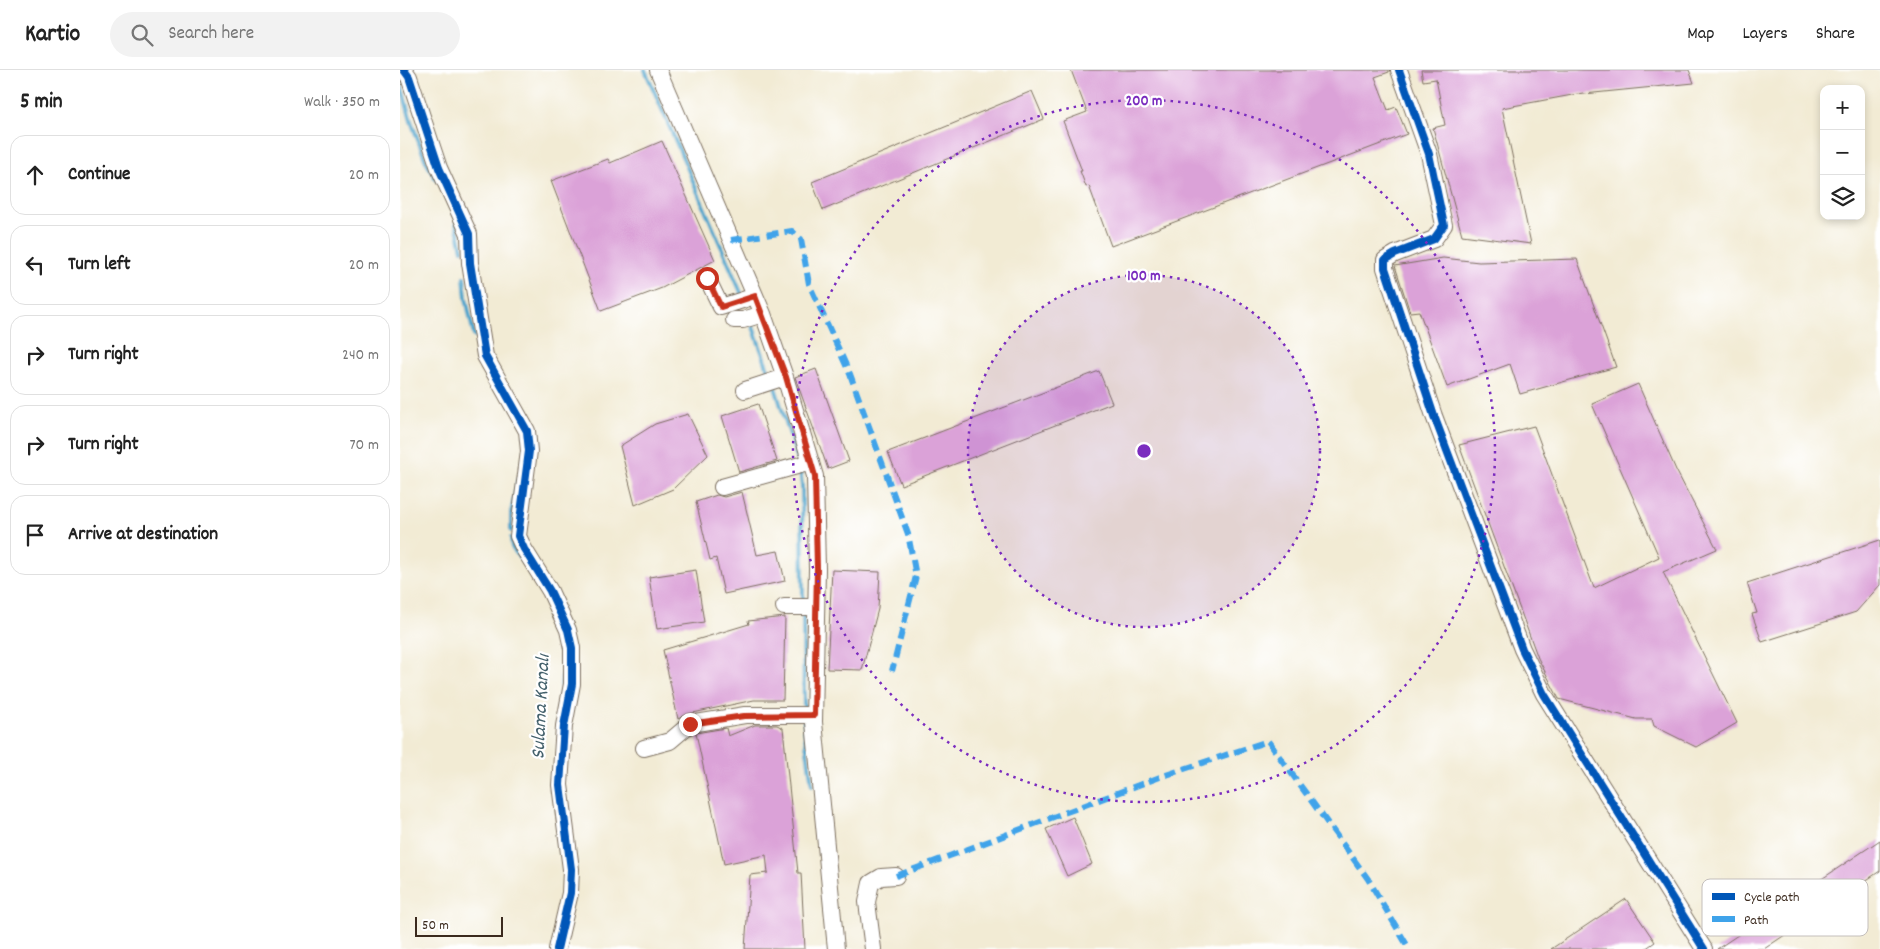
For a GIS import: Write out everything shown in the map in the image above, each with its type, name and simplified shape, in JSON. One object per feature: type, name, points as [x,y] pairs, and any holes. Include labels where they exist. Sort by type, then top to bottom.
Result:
[{"type":"street","points":[[404,70],[439,168],[469,234],[470,263],[485,356],[527,431],[529,451],[518,536],[550,591],[568,630],[572,648],[572,684],[564,726],[560,786],[571,869],[570,893],[556,949]]},
{"type":"street","points":[[658,70],[748,298],[749,317],[777,380],[802,465],[815,476],[801,607],[808,715],[836,949]]},
{"type":"street","points":[[1399,70],[1429,154],[1444,225],[1434,239],[1385,260],[1385,268],[1434,416],[1522,649],[1544,694],[1704,949]]},
{"type":"street","points":[[707,278],[721,307],[748,298]]},
{"type":"street","points":[[745,390],[777,380]]},
{"type":"street","points":[[722,487],[802,465]]},
{"type":"street","points":[[644,748],[670,741],[690,724],[744,716],[808,715]]},
{"type":"street","points":[[873,949],[867,902],[871,883],[881,877],[896,876]]},
{"type":"building","points":[[1071,70],[1389,70],[1389,72],[1375,77],[1388,110],[1396,107],[1407,134],[1111,246],[1089,186],[1086,187],[1063,121],[1087,112]]},
{"type":"building","points":[[1421,70],[1689,70],[1694,83],[1583,93],[1502,108],[1531,244],[1462,235],[1433,128],[1445,125],[1436,79],[1423,81]]},
{"type":"building","points":[[1032,91],[1044,119],[823,210],[812,182]]},
{"type":"building","points":[[662,141],[715,260],[662,288],[601,311],[551,181],[608,159],[610,163]]},
{"type":"building","points":[[1443,258],[1479,262],[1577,259],[1616,367],[1520,394],[1510,364],[1447,387],[1419,311],[1410,312],[1395,266]]},
{"type":"building","points":[[816,369],[849,461],[828,469],[795,377]]},
{"type":"building","points":[[1099,371],[1112,403],[901,485],[888,452]]},
{"type":"building","points":[[1638,384],[1676,470],[1717,549],[1663,572],[1737,723],[1696,747],[1654,726],[1652,719],[1636,719],[1559,699],[1538,658],[1459,445],[1534,426],[1594,588],[1659,557],[1592,404]]},
{"type":"building","points":[[758,404],[777,461],[739,472],[722,416]]},
{"type":"building","points":[[688,414],[708,455],[673,489],[635,505],[620,446],[655,424]]},
{"type":"building","points":[[742,492],[757,555],[778,551],[785,581],[724,594],[716,558],[710,560],[696,502],[717,495],[724,497]]},
{"type":"building","points":[[1880,540],[1880,585],[1856,612],[1762,642],[1752,614],[1757,613],[1747,583]]},
{"type":"building","points":[[696,570],[704,622],[657,629],[649,577]]},
{"type":"building","points":[[832,570],[880,572],[878,609],[862,670],[827,669]]},
{"type":"building","points":[[785,617],[783,700],[754,700],[688,714],[678,719],[663,650],[749,624],[748,621]]},
{"type":"building","points":[[755,725],[777,725],[783,728],[798,873],[801,873],[805,949],[745,949],[750,875],[768,873],[766,855],[724,864],[696,733],[726,728],[728,736]]},
{"type":"building","points":[[1073,817],[1092,864],[1067,876],[1046,829]]},
{"type":"building","points":[[1880,840],[1880,871],[1868,879],[1822,879]]},
{"type":"building","points":[[1626,899],[1655,942],[1645,949],[1551,949]]},
{"type":"building","points":[[1736,936],[1783,936],[1764,949],[1717,949]]},
{"type":"waterway","points":[[645,70],[742,295]]},
{"type":"waterway","name":"Sulama Kanalı","points":[[400,81],[411,121],[425,159],[436,180]]},
{"type":"waterway","name":"Sulama Kanalı","points":[[456,223],[462,250]]},
{"type":"waterway","name":"Sulama Kanalı","points":[[464,277],[466,298],[474,336]]},
{"type":"waterway","points":[[751,321],[771,378]]},
{"type":"waterway","points":[[774,384],[798,461]]},
{"type":"waterway","points":[[800,470],[802,486],[803,603]]},
{"type":"waterway","name":"Sulama Kanalı","points":[[511,531],[511,513],[518,479]]},
{"type":"waterway","name":"Sulama Kanalı","points":[[511,538],[512,547],[523,562]]},
{"type":"waterway","points":[[803,610],[804,711]]},
{"type":"waterway","name":"Sulama Kanalı","points":[[557,626],[563,669],[559,710]]},
{"type":"waterway","points":[[804,720],[812,785]]},
{"type":"marked path","points":[[731,240],[792,231],[801,239],[809,284],[850,374],[908,534],[916,576],[892,671]]},
{"type":"marked path","points":[[896,876],[1160,777],[1268,741],[1368,879],[1407,945]]},
{"type":"cycle path","points":[[404,70],[409,77],[439,168],[469,234],[470,263],[485,356],[527,431],[529,451],[518,536],[550,591],[568,630],[572,648],[572,684],[564,726],[560,785],[571,869],[570,893],[557,949]]},
{"type":"cycle path","points":[[1399,70],[1429,154],[1444,225],[1434,239],[1395,254],[1385,260],[1385,268],[1434,416],[1522,649],[1544,694],[1704,949]]},
{"type":"route","points":[[690,724],[744,716],[814,715],[817,569],[815,476],[786,377],[755,296],[721,307],[707,278]]}]
